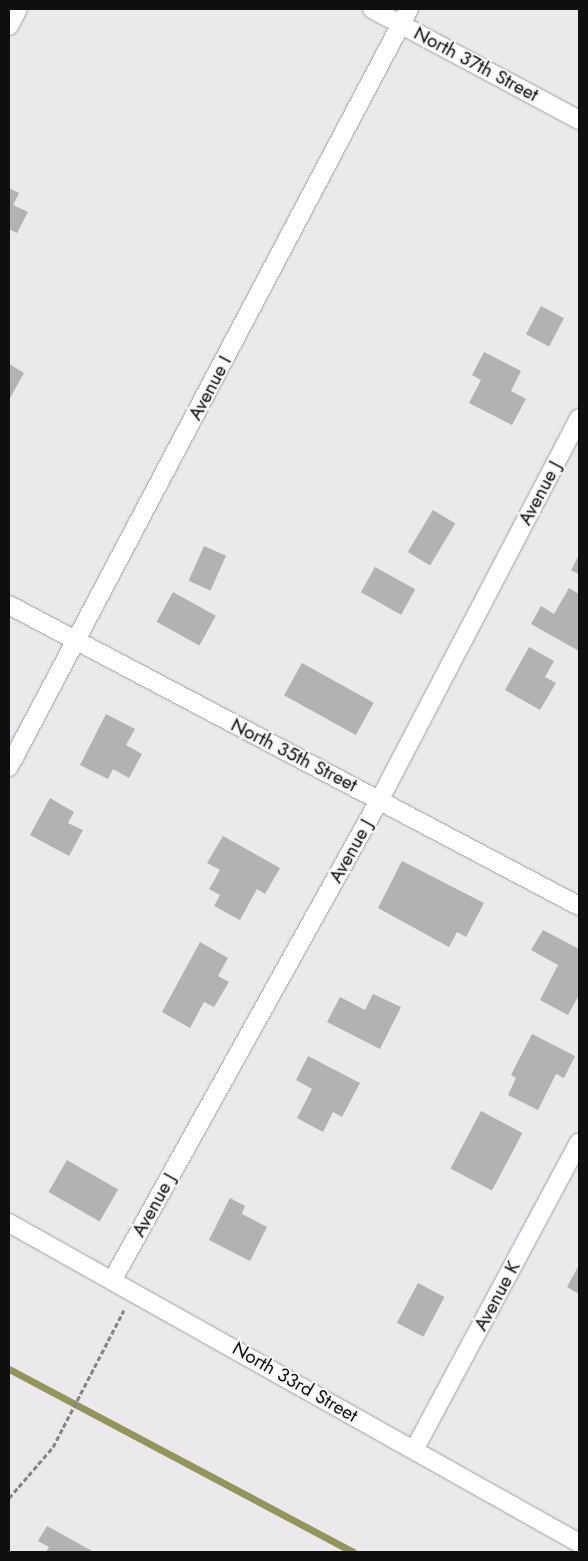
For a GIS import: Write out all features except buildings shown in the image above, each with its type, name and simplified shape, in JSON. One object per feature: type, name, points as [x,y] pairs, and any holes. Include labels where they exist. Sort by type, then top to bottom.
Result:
[{"type":"street","points":[[9,26],[18,9]]},
{"type":"street","name":"North 37th Street","points":[[372,9],[405,16],[579,120]]},
{"type":"street","name":"Avenue I","points":[[9,767],[405,16]]},
{"type":"street","name":"Avenue J","points":[[113,1279],[380,799],[579,418]]},
{"type":"street","name":"North 35th Street","points":[[9,605],[76,642],[380,799],[579,906]]},
{"type":"street","name":"Avenue K","points":[[414,1450],[579,1142]]},
{"type":"street","name":"North 33rd Street","points":[[9,1223],[113,1279],[579,1543]]},
{"type":"path","points":[[9,1498],[53,1447],[134,1291]]},
{"type":"waterway","points":[[9,1369],[353,1552]]}]
